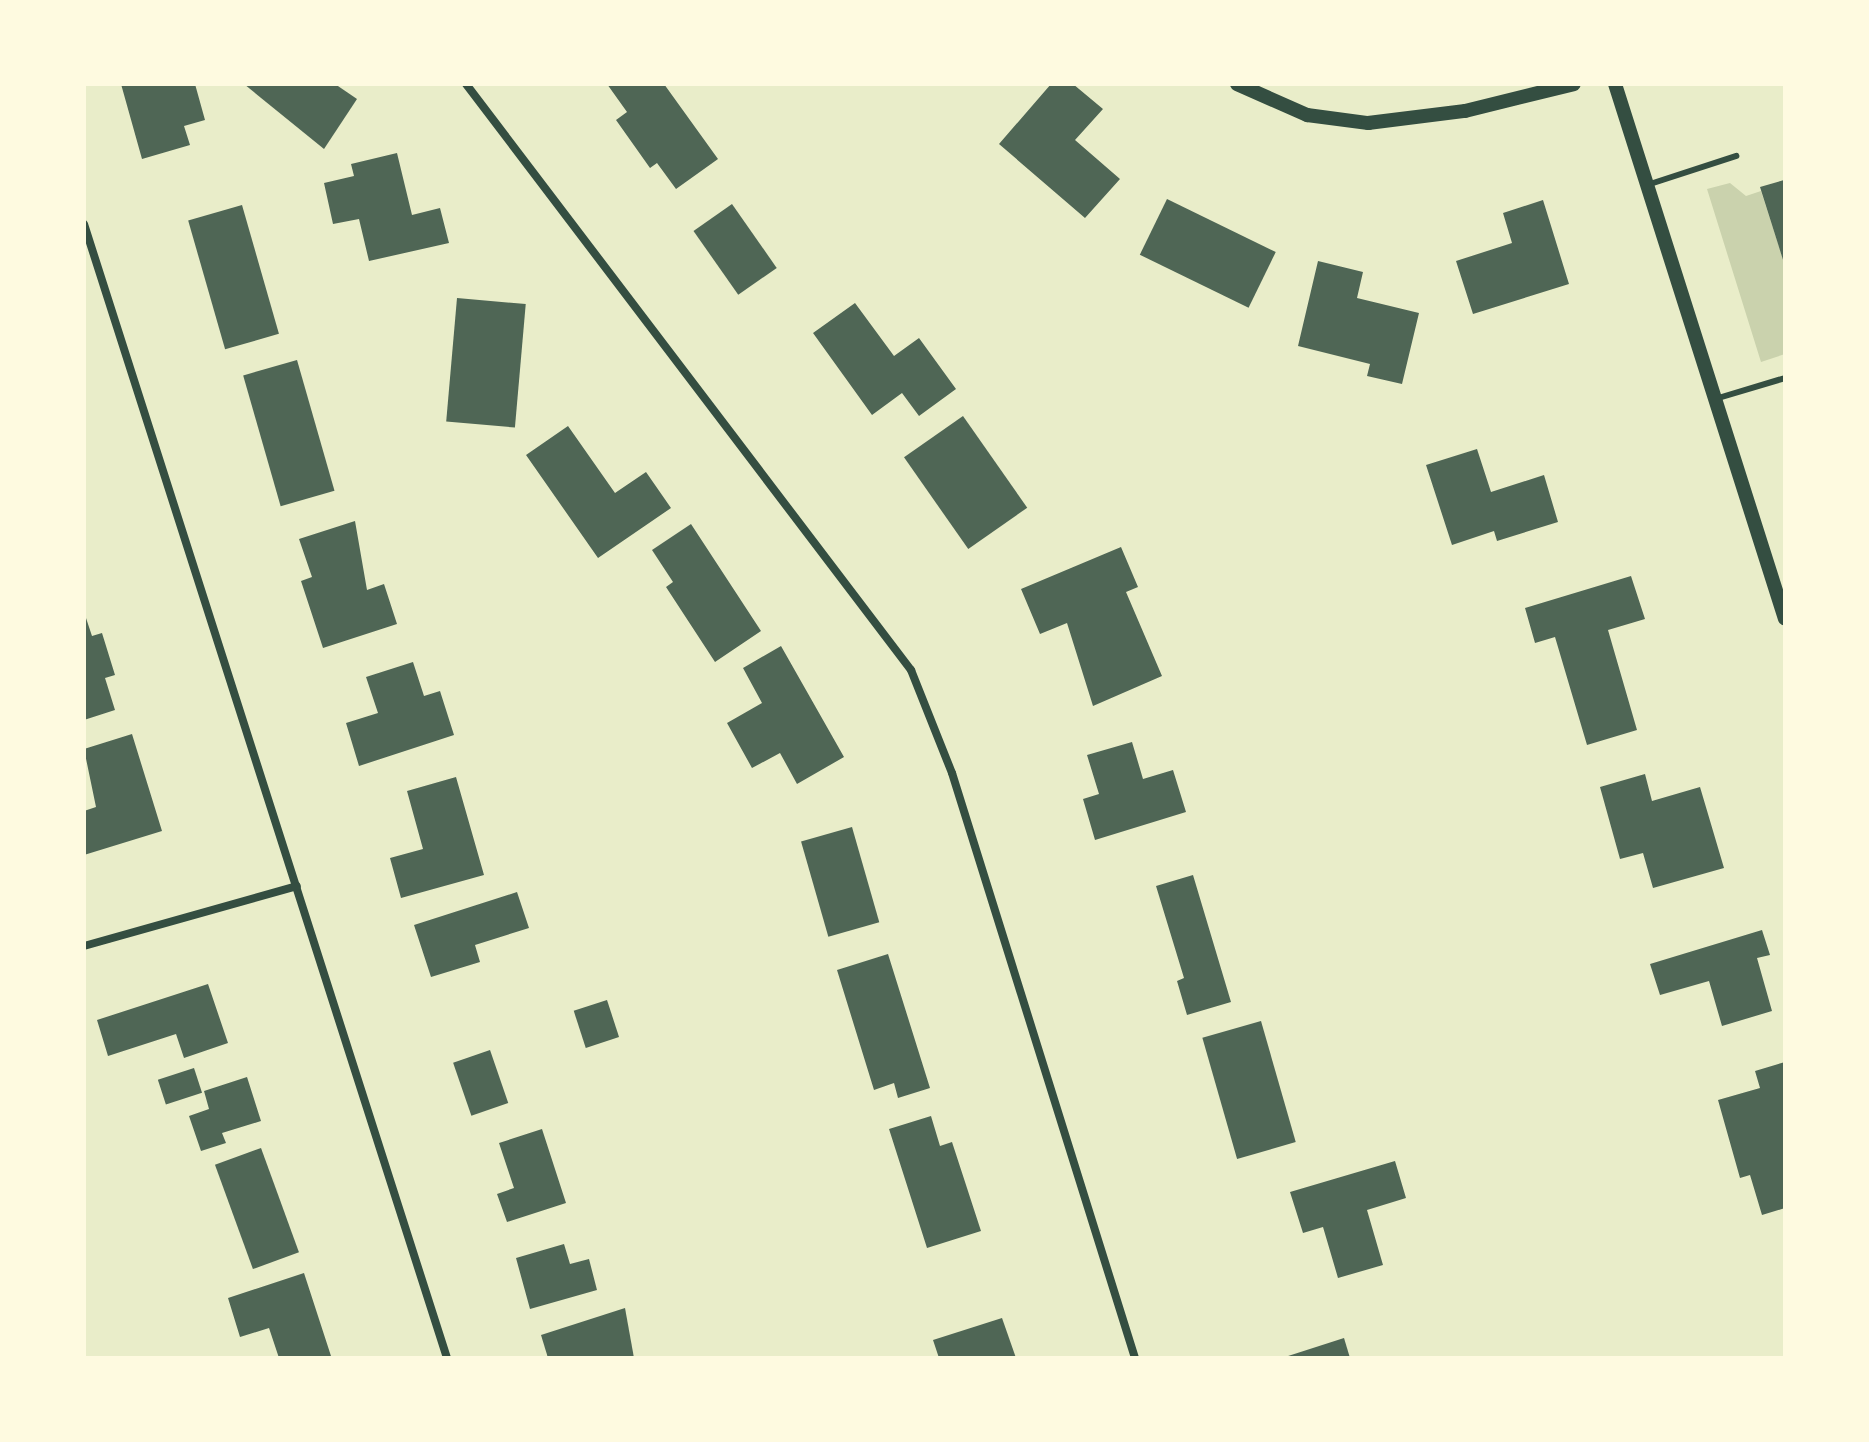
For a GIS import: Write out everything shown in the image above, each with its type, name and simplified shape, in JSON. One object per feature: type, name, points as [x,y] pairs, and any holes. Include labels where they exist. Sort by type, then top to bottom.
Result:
[{"type":"street","points":[[466,84],[911,670],[952,773],[1135,1358]]},
{"type":"street","points":[[1237,84],[1307,115],[1368,123],[1465,111],[1574,84]]},
{"type":"street","points":[[1615,84],[1785,619]]},
{"type":"street","points":[[84,224],[447,1358]]},
{"type":"street","points":[[84,946],[297,886]]},
{"type":"lane","points":[[1647,185],[1736,156]]},
{"type":"lane","points":[[1715,399],[1785,378]]},
{"type":"green space","points":[[1730,183],[1746,196],[1761,191],[1785,265],[1785,354],[1761,362],[1707,189]]},
{"type":"building","points":[[121,84],[195,84],[205,120],[184,126],[190,145],[142,159]]},
{"type":"building","points":[[244,84],[335,84],[357,99],[324,149]]},
{"type":"building","points":[[607,84],[664,84],[718,159],[676,189],[657,163],[650,168],[616,120],[627,112]]},
{"type":"building","points":[[1051,84],[1073,84],[1103,109],[1075,140],[1120,179],[1085,218],[999,144]]},
{"type":"building","points":[[397,153],[412,215],[440,208],[449,243],[369,261],[359,219],[333,224],[324,183],[354,176],[351,164]]},
{"type":"building","points":[[1785,171],[1784,263],[1760,187],[1784,180]]},
{"type":"building","points":[[1167,199],[1276,252],[1249,308],[1140,255]]},
{"type":"building","points":[[1543,200],[1569,284],[1473,314],[1456,261],[1512,243],[1503,213]]},
{"type":"building","points":[[732,204],[777,268],[738,295],[693,231]]},
{"type":"building","points":[[242,205],[279,334],[225,349],[188,220]]},
{"type":"building","points":[[1318,261],[1363,272],[1357,298],[1419,313],[1402,384],[1367,376],[1370,364],[1298,346]]},
{"type":"building","points":[[457,298],[526,304],[515,428],[446,422]]},
{"type":"building","points":[[855,303],[894,356],[919,338],[956,389],[919,416],[902,393],[872,415],[813,333]]},
{"type":"building","points":[[297,360],[334,491],[281,506],[243,375]]},
{"type":"building","points":[[963,416],[1027,508],[968,549],[904,457]]},
{"type":"building","points":[[568,426],[615,493],[646,472],[671,508],[598,558],[526,455]]},
{"type":"building","points":[[1477,449],[1491,492],[1544,475],[1558,522],[1497,541],[1494,531],[1452,545],[1426,465]]},
{"type":"building","points":[[355,521],[367,590],[384,584],[397,624],[323,648],[301,581],[312,577],[299,539]]},
{"type":"building","points":[[691,524],[761,631],[715,662],[666,587],[673,582],[652,550]]},
{"type":"building","points":[[1121,547],[1138,587],[1126,592],[1162,676],[1093,706],[1067,623],[1040,634],[1021,589]]},
{"type":"building","points":[[1631,576],[1645,619],[1608,630],[1637,730],[1587,745],[1555,637],[1535,643],[1525,608]]},
{"type":"building","points":[[84,612],[92,636],[102,633],[115,675],[105,678],[115,710],[84,720]]},
{"type":"building","points":[[781,646],[844,757],[797,784],[780,753],[752,768],[727,723],[762,703],[743,668]]},
{"type":"building","points":[[413,662],[424,696],[440,691],[454,735],[359,766],[346,723],[378,713],[366,677]]},
{"type":"building","points":[[132,734],[162,831],[84,855],[84,811],[96,807],[84,749]]},
{"type":"building","points":[[1132,742],[1143,779],[1173,770],[1186,812],[1095,840],[1083,799],[1099,794],[1087,755]]},
{"type":"building","points":[[1645,774],[1652,801],[1700,787],[1724,868],[1653,888],[1643,853],[1620,859],[1600,787]]},
{"type":"building","points":[[456,777],[484,875],[401,898],[390,858],[423,849],[407,791]]},
{"type":"building","points":[[852,827],[879,922],[828,937],[801,842]]},
{"type":"building","points":[[1193,875],[1231,1002],[1187,1015],[1177,981],[1184,978],[1156,886]]},
{"type":"building","points":[[517,892],[529,928],[475,945],[480,962],[431,977],[414,925]]},
{"type":"building","points":[[1762,930],[1770,955],[1757,958],[1772,1011],[1722,1026],[1709,981],[1660,995],[1650,964]]},
{"type":"building","points":[[888,954],[930,1088],[898,1098],[894,1083],[874,1090],[837,970]]},
{"type":"building","points":[[208,984],[228,1043],[184,1058],[176,1034],[108,1056],[97,1020]]},
{"type":"building","points":[[607,1000],[619,1037],[586,1048],[574,1011]]},
{"type":"building","points":[[1261,1021],[1296,1142],[1237,1159],[1202,1038]]},
{"type":"building","points":[[490,1050],[508,1103],[471,1116],[453,1063]]},
{"type":"building","points":[[1785,1062],[1785,1208],[1762,1215],[1750,1175],[1740,1178],[1718,1100],[1760,1088],[1755,1071]]},
{"type":"building","points":[[194,1068],[202,1093],[166,1104],[158,1080]]},
{"type":"building","points":[[247,1077],[261,1121],[222,1133],[226,1143],[201,1151],[189,1116],[209,1109],[204,1091]]},
{"type":"building","points":[[931,1116],[940,1146],[952,1142],[981,1231],[927,1248],[889,1129]]},
{"type":"building","points":[[542,1129],[566,1203],[507,1222],[497,1194],[514,1188],[499,1143]]},
{"type":"building","points":[[261,1148],[299,1252],[253,1269],[215,1165]]},
{"type":"building","points":[[1395,1161],[1406,1198],[1367,1210],[1383,1265],[1338,1278],[1323,1227],[1303,1233],[1290,1192]]},
{"type":"building","points":[[564,1244],[570,1264],[589,1259],[597,1290],[530,1309],[516,1258]]},
{"type":"building","points":[[304,1273],[331,1356],[279,1358],[269,1328],[240,1337],[228,1298]]},
{"type":"building","points":[[625,1308],[634,1358],[548,1358],[541,1335]]},
{"type":"building","points":[[1002,1318],[1016,1358],[939,1358],[933,1340]]},
{"type":"building","points":[[1344,1338],[1350,1358],[1285,1358],[1285,1357]]}]
